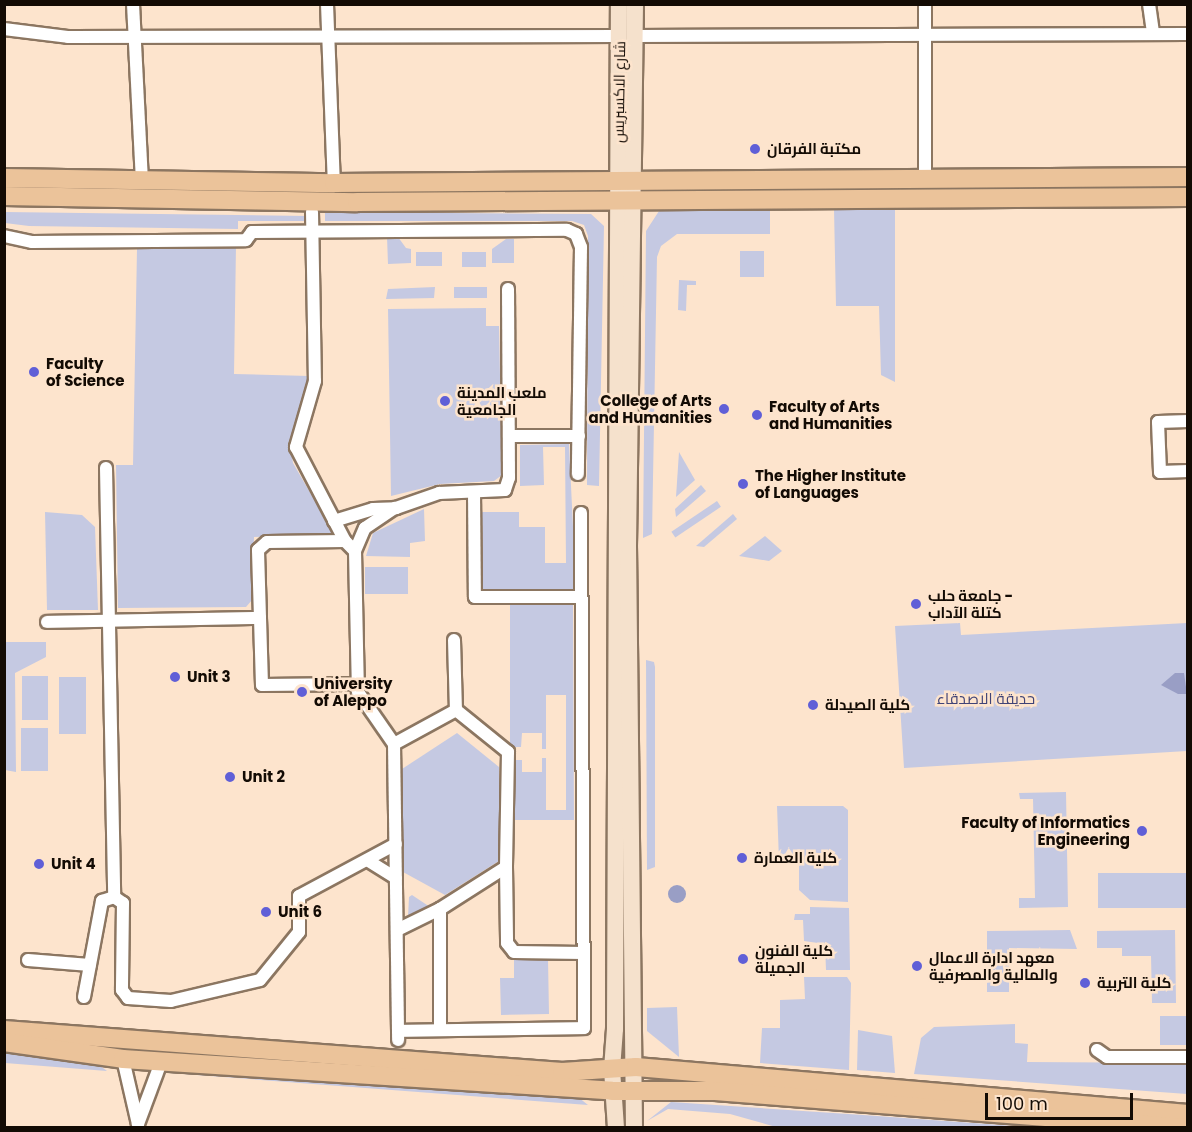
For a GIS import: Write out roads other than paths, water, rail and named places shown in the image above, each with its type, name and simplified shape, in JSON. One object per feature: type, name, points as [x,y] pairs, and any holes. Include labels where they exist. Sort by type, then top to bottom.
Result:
[{"type":"main road","name":"شارع الاكسبريس","points":[[620,4],[628,36],[625,201]]},
{"type":"main road","points":[[628,36],[635,4]]},
{"type":"main road","points":[[4,178],[142,182],[247,180],[334,183],[1188,177]]},
{"type":"main road","points":[[247,180],[248,200]]},
{"type":"main road","points":[[4,196],[248,200],[625,201],[1188,197]]},
{"type":"main road","points":[[625,201],[631,1028],[636,1067],[634,1128]]},
{"type":"main road","points":[[616,1128],[612,1069],[615,1029],[625,201]]},
{"type":"main road","points":[[4,1030],[562,1071],[636,1067],[1188,1113]]},
{"type":"main road","points":[[4,1042],[123,1059],[161,1062],[612,1091],[715,1091],[1088,1124],[1183,1128]]},
{"type":"street","points":[[133,4],[142,182]]},
{"type":"street","points":[[327,4],[334,183]]},
{"type":"street","points":[[925,4],[925,178]]},
{"type":"street","points":[[1149,4],[1153,34]]},
{"type":"street","points":[[4,29],[44,36],[1188,34]]},
{"type":"street","points":[[312,212],[315,381],[296,447],[345,541],[355,551]]},
{"type":"street","points":[[4,236],[32,242],[246,240],[252,232],[567,230],[576,234],[581,247],[578,474]]},
{"type":"street","points":[[508,289],[509,478],[505,490],[438,493],[396,508],[365,528],[355,551],[358,692],[394,744],[398,1035],[440,1030],[584,1028],[581,513]]},
{"type":"street","points":[[1188,421],[1158,422],[1160,472],[1188,471]]},
{"type":"street","points":[[509,436],[579,436]]},
{"type":"street","points":[[106,468],[114,897]]},
{"type":"street","points":[[474,492],[475,597],[581,597]]},
{"type":"street","points":[[334,521],[373,510],[396,508]]},
{"type":"street","points":[[345,541],[267,542],[258,550],[262,685],[358,684]]},
{"type":"street","points":[[47,622],[260,618]]},
{"type":"street","points":[[454,640],[456,710],[508,752],[507,944],[514,951],[583,953]]},
{"type":"street","points":[[394,744],[456,710]]},
{"type":"street","points":[[114,897],[123,903],[122,990],[128,998],[171,1001],[260,980],[299,932],[299,896],[396,844]]},
{"type":"street","points":[[367,860],[396,878]]},
{"type":"street","points":[[397,930],[440,909],[506,867]]},
{"type":"street","points":[[84,997],[102,901],[114,897]]},
{"type":"street","points":[[440,909],[440,1030]]},
{"type":"street","points":[[28,960],[90,965]]},
{"type":"street","points":[[1097,1050],[1107,1057],[1188,1057]]},
{"type":"street","points":[[123,1059],[138,1126]]},
{"type":"street","points":[[138,1126],[161,1062]]},
{"type":"place","name":"مكتبة الفرقان","points":[[755,149]]},
{"type":"place","name":"Faculty of Science","points":[[34,372]]},
{"type":"place","name":"ملعب المدينة الجامعية","points":[[445,401]]},
{"type":"place","name":"College of Arts and Humanities","points":[[724,409]]},
{"type":"place","name":"Faculty of Arts and Humanities","points":[[757,415]]},
{"type":"place","name":"The Higher Institute of Languages","points":[[743,484]]},
{"type":"place","name":"جامعة حلب - كتلة الآداب","points":[[916,604]]},
{"type":"place","name":"Unit 3","points":[[175,677]]},
{"type":"place","name":"University of Aleppo","points":[[302,692]]},
{"type":"place","name":"كلية الصيدلة","points":[[813,705]]},
{"type":"place","name":"Unit 2","points":[[230,777]]},
{"type":"place","name":"Faculty of Informatics Engineering","points":[[1142,831]]},
{"type":"place","name":"كلية العمارة","points":[[742,858]]},
{"type":"place","name":"Unit 4","points":[[39,864]]},
{"type":"place","name":"Unit 6","points":[[266,912]]},
{"type":"place","name":"كلية الفنون الجميلة","points":[[743,959]]},
{"type":"place","name":"معهد ادارة الاعمال والمالية والمصرفية","points":[[917,966]]},
{"type":"place","name":"كلية التربية","points":[[1085,983]]},
{"type":"park label","name":"حديقة الاصدقاء","points":[[986,699]]}]
